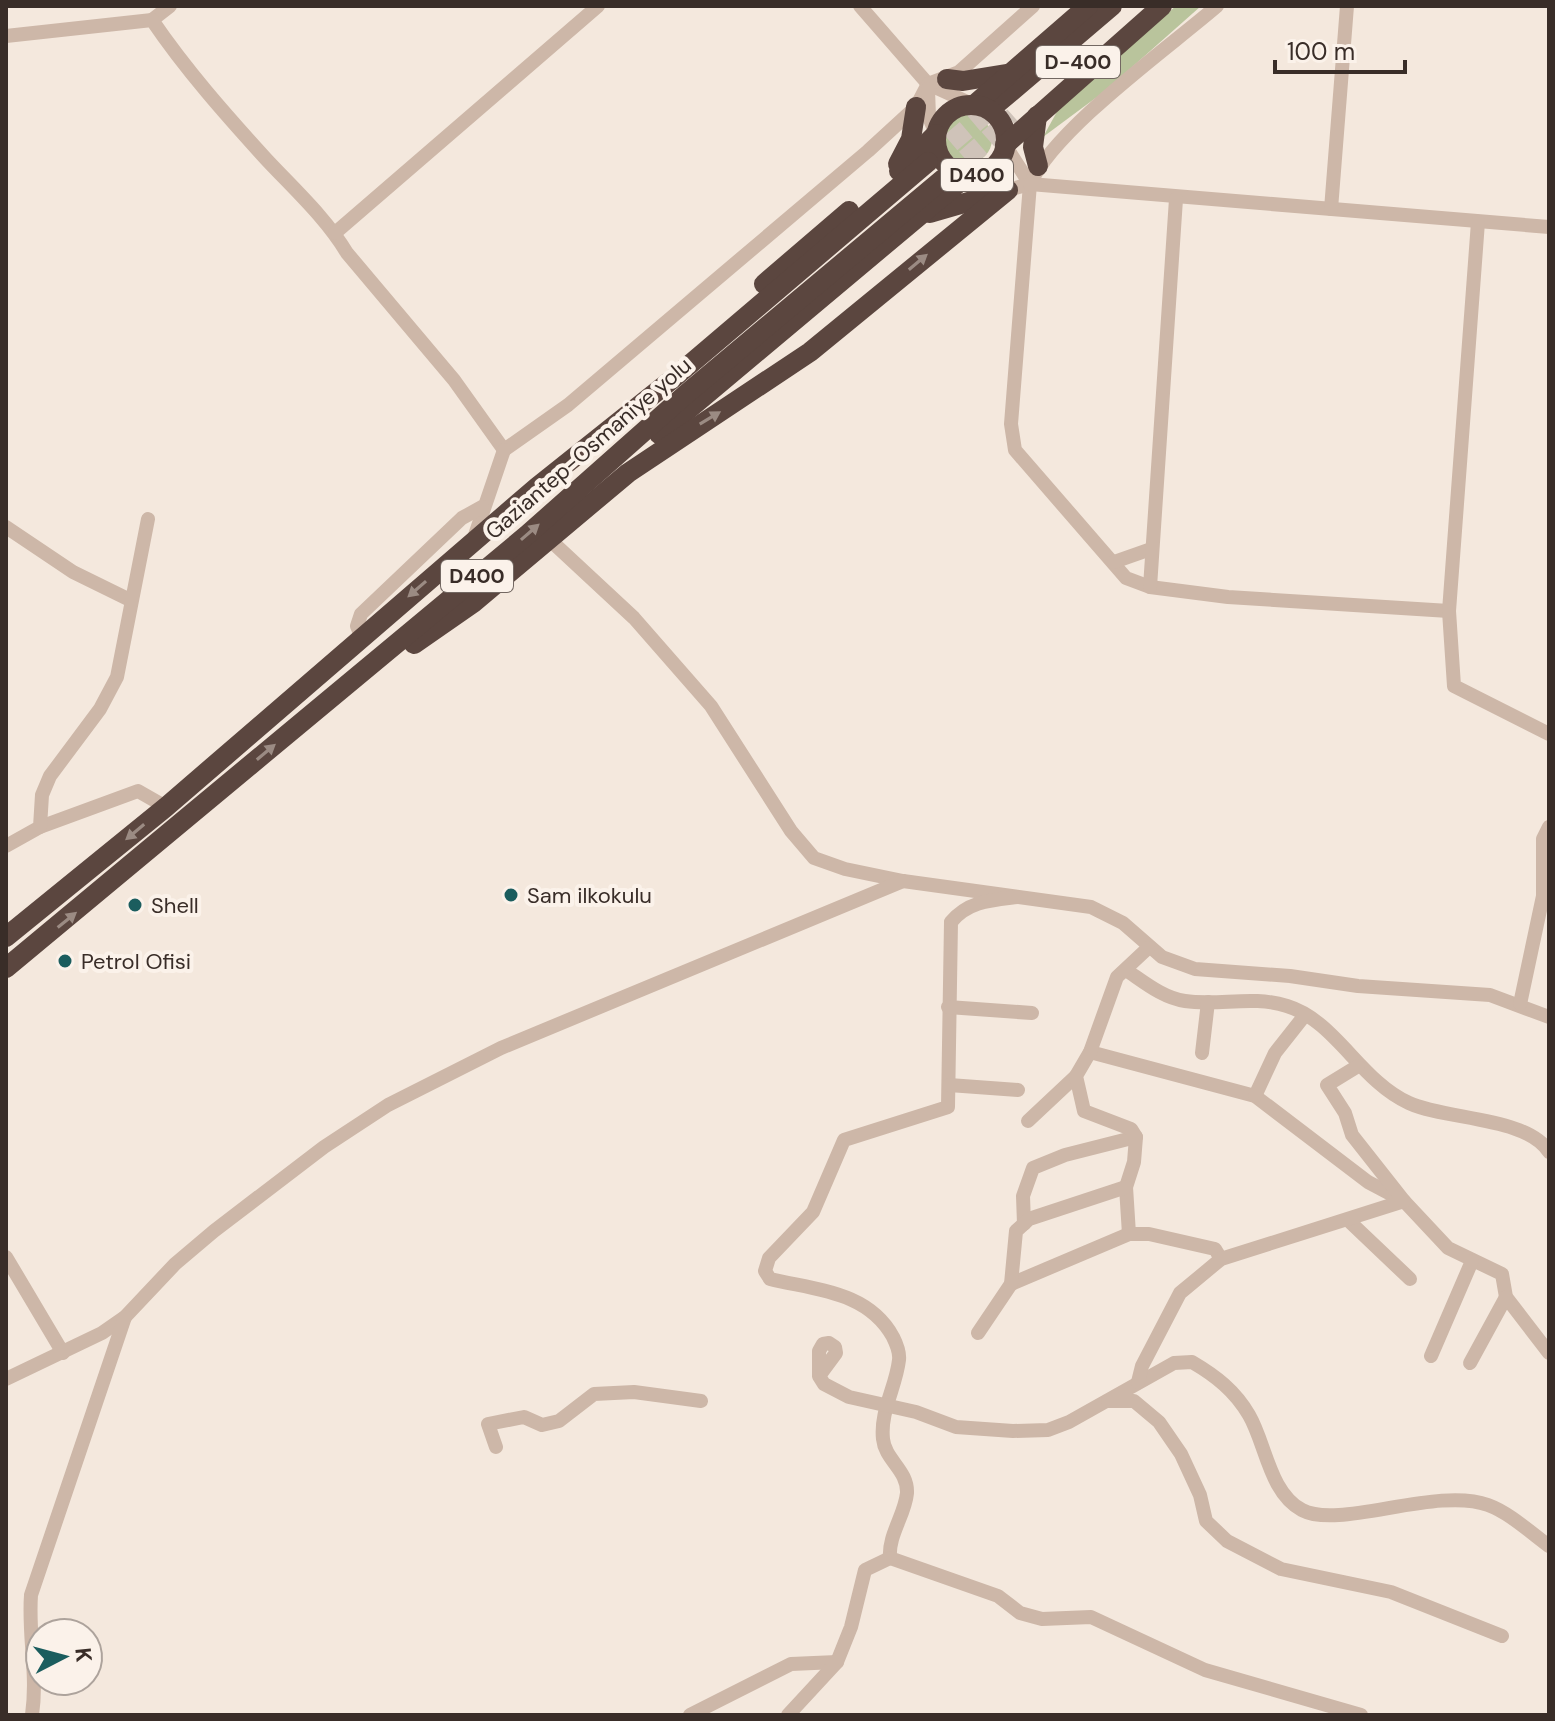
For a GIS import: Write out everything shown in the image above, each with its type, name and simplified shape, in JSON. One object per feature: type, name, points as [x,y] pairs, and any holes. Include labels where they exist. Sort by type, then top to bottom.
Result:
[{"type":"highway","name":"D400","points":[[537,487],[575,447],[890,178],[936,134],[949,112],[974,105],[1088,6]]},
{"type":"highway","name":"D-400","points":[[999,102],[1112,6]]},
{"type":"highway","name":"D-400","points":[[1014,117],[1143,6]]},
{"type":"highway","name":"D400","points":[[561,504],[605,478],[699,403],[968,175],[990,170],[1000,159],[1005,145],[1162,6]]},
{"type":"highway","name":"D400","points":[[938,82],[994,79],[1010,72]]},
{"type":"highway","name":"D400","points":[[974,105],[998,118],[1005,145]]},
{"type":"highway","name":"D400","points":[[890,178],[911,139],[916,107]]},
{"type":"highway","name":"D400","points":[[1034,175],[1033,147],[1037,116]]},
{"type":"highway","name":"D400","points":[[936,134],[936,144],[943,162],[968,175]]},
{"type":"highway","name":"Gaziantep-Osmaniye yolu","points":[[6,937],[166,807],[473,541],[675,377],[928,162]]},
{"type":"highway","name":"Gaziantep-Osmaniye yolu","points":[[6,968],[75,914],[943,179]]},
{"type":"highway","name":"D400","points":[[916,220],[962,201],[1008,190]]},
{"type":"highway","points":[[377,659],[411,646],[473,603],[640,464],[810,352],[1008,190]]},
{"type":"street","points":[[9,32],[152,20],[170,6]]},
{"type":"street","points":[[335,233],[598,6]]},
{"type":"street","points":[[860,6],[938,82],[974,105]]},
{"type":"street","points":[[473,541],[482,507],[504,450],[568,405],[916,107],[938,82],[1033,6]]},
{"type":"street","points":[[968,175],[1008,190],[1034,175],[1075,127],[1217,6]]},
{"type":"street","points":[[1331,209],[1347,6]]},
{"type":"street","points":[[152,20],[176,55],[242,132],[335,233],[347,253],[454,380],[504,450]]},
{"type":"street","points":[[936,134],[929,117],[938,82]]},
{"type":"street","points":[[1005,145],[1034,175],[1176,199],[1549,227]]},
{"type":"street","points":[[1034,175],[1011,424],[1015,450],[1126,578],[1150,587],[1228,597],[1449,611]]},
{"type":"street","points":[[1150,587],[1164,418],[1176,199]]},
{"type":"street","points":[[1478,222],[1449,611],[1454,686],[1549,734]]},
{"type":"street","points":[[362,638],[357,626],[361,614],[462,518],[482,507]]},
{"type":"street","points":[[40,827],[42,795],[50,776],[100,709],[117,677],[148,519]]},
{"type":"street","points":[[6,527],[73,572],[130,600]]},
{"type":"street","points":[[549,539],[634,618],[711,706],[791,831],[814,858],[845,869],[903,881],[1107,912],[1148,948],[1162,957],[1195,969],[1290,976],[1399,990],[1460,991],[1520,1004],[1549,1017]]},
{"type":"street","points":[[1114,562],[1151,549]]},
{"type":"street","points":[[6,846],[40,827],[138,791],[166,807]]},
{"type":"street","points":[[1520,1004],[1543,896],[1543,839],[1549,827]]},
{"type":"street","points":[[6,1379],[63,1353],[125,1317],[175,1264],[225,1222],[324,1147],[388,1105],[501,1048],[903,881]]},
{"type":"street","points":[[890,1558],[889,1548],[906,1499],[908,1480],[883,1442],[887,1404],[899,1359],[898,1347],[886,1325],[865,1305],[842,1294],[770,1279],[765,1271],[769,1258],[813,1212],[844,1140],[948,1107],[951,922],[961,910],[986,900],[1017,897]]},
{"type":"street","points":[[1028,1121],[1076,1076],[1090,1052],[1117,977],[1148,948]]},
{"type":"street","points":[[1126,970],[1171,996],[1208,1002],[1254,1000],[1289,1006],[1316,1021],[1379,1087],[1408,1103],[1530,1134],[1549,1152]]},
{"type":"street","points":[[1202,1053],[1208,1002]]},
{"type":"street","points":[[948,1007],[1032,1013]]},
{"type":"street","points":[[1255,1096],[1275,1053],[1305,1015]]},
{"type":"street","points":[[1090,1052],[1255,1096],[1368,1182],[1404,1201]]},
{"type":"street","points":[[1358,1066],[1327,1085],[1345,1113],[1352,1135],[1404,1201],[1448,1248],[1502,1274],[1506,1297],[1549,1353]]},
{"type":"street","points":[[1076,1076],[1084,1111],[1131,1129],[1136,1137],[1134,1162],[1126,1187],[1129,1234]]},
{"type":"street","points":[[949,1085],[1018,1090]]},
{"type":"street","points":[[1024,1224],[1023,1196],[1033,1168],[1065,1155],[1136,1137]]},
{"type":"street","points":[[978,1333],[1011,1284],[1016,1231],[1029,1219],[1093,1195],[1126,1187]]},
{"type":"street","points":[[1138,1382],[1142,1366],[1180,1293],[1221,1259],[1349,1221],[1404,1201]]},
{"type":"street","points":[[1349,1221],[1410,1279]]},
{"type":"street","points":[[1011,1284],[1129,1234],[1149,1234],[1215,1249],[1221,1259]]},
{"type":"street","points":[[6,1257],[63,1353]]},
{"type":"street","points":[[1431,1356],[1472,1261]]},
{"type":"street","points":[[1470,1363],[1506,1297]]},
{"type":"street","points":[[32,1715],[36,1676],[29,1627],[31,1595],[125,1317]]},
{"type":"street","points":[[819,1376],[824,1384],[849,1397],[887,1404],[956,1427],[1048,1430],[1069,1422],[1174,1363],[1192,1362],[1234,1392],[1250,1418],[1269,1465],[1286,1495],[1302,1510],[1326,1515],[1462,1500],[1489,1506],[1549,1546]]},
{"type":"street","points":[[496,1447],[488,1424],[524,1417],[542,1425],[559,1421],[594,1394],[634,1392],[701,1401]]},
{"type":"street","points":[[1104,1401],[1134,1401],[1159,1422],[1181,1454],[1200,1495],[1206,1521],[1227,1541],[1281,1569],[1391,1592],[1502,1636]]},
{"type":"street","points":[[788,1715],[837,1662],[851,1627],[865,1570],[890,1558],[998,1596],[1020,1613],[1042,1619],[1091,1617],[1205,1670],[1361,1715]]},
{"type":"street","points":[[690,1715],[791,1664],[837,1662]]},
{"type":"green space","points":[[1176,6],[1201,6],[1105,91],[1043,137],[1059,108]]},
{"type":"green space","points":[[968,115],[985,122],[992,139],[985,156],[968,163],[951,156],[944,139],[951,122]]},
{"type":"tunnel","points":[[928,162],[999,102]]},
{"type":"tunnel","points":[[943,179],[1014,117]]},
{"type":"place","name":"Sam ilkokulu","points":[[511,895]]},
{"type":"place","name":"Shell","points":[[135,905]]},
{"type":"place","name":"Petrol Ofisi","points":[[65,961]]}]
